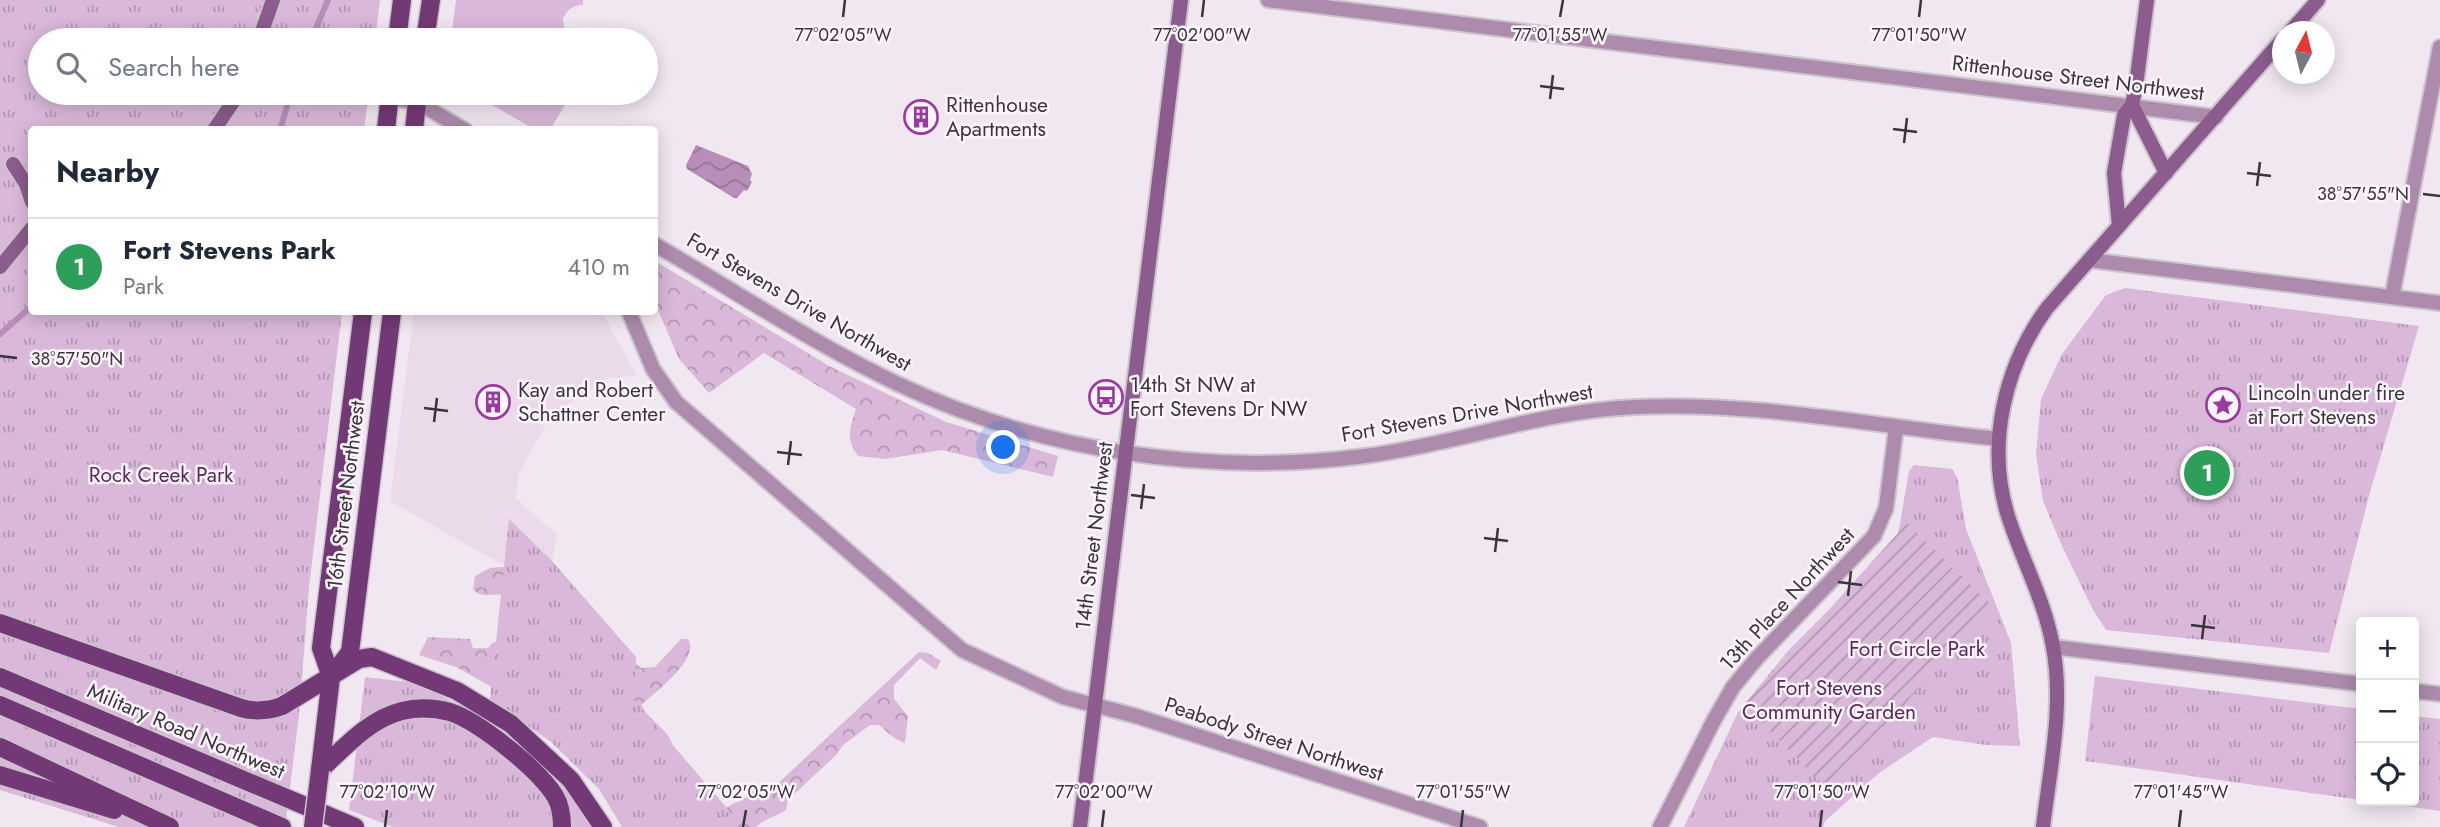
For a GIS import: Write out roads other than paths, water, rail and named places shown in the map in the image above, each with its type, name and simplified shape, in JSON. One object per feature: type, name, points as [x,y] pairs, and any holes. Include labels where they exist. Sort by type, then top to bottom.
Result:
[{"type":"main road","points":[[398,28],[402,0]]},
{"type":"main road","points":[[427,28],[431,0]]},
{"type":"main road","points":[[386,126],[389,105]]},
{"type":"main road","points":[[414,126],[417,105]]},
{"type":"main road","name":"16th Street Northwest","points":[[313,827],[331,677],[321,648],[363,315]]},
{"type":"main road","name":"16th Street Northwest","points":[[331,677],[351,652],[391,315]]},
{"type":"main road","points":[[0,623],[248,710],[275,708],[359,659],[372,657],[457,691],[511,724],[571,780],[603,827]]},
{"type":"main road","name":"Military Road Northwest","points":[[0,677],[355,827]]},
{"type":"main road","points":[[0,705],[282,827]]},
{"type":"main road","points":[[320,770],[365,730],[386,716],[409,709],[438,709],[475,725],[532,770],[555,796],[561,809],[562,827]]},
{"type":"main road","points":[[0,747],[168,827]]},
{"type":"main road","points":[[0,775],[168,827]]},
{"type":"street","points":[[262,28],[273,0]]},
{"type":"street","name":"14th Street Northwest","points":[[1080,827],[1181,0]]},
{"type":"street","name":"Rittenhouse Street Northwest","points":[[1268,0],[2216,117]]},
{"type":"street","points":[[2119,226],[2114,173],[2124,116],[2132,105],[2147,0]]},
{"type":"street","points":[[2300,21],[2318,0]]},
{"type":"street","points":[[2392,298],[2440,47]]},
{"type":"street","points":[[2043,827],[2058,685],[2053,647],[2041,600],[2006,510],[2000,474],[1999,439],[2006,395],[2026,341],[2047,309],[2272,53]]},
{"type":"street","points":[[217,126],[231,105]]},
{"type":"street","points":[[429,105],[459,126]]},
{"type":"street","points":[[2132,105],[2166,173]]},
{"type":"street","points":[[13,164],[28,190]]},
{"type":"street","points":[[0,267],[28,233]]},
{"type":"street","name":"Fort Stevens Drive Northwest","points":[[658,246],[822,343],[901,385],[962,410],[1009,425],[1078,444],[1126,453],[1222,463],[1312,461],[1395,451],[1551,416],[1633,407],[1724,407],[1999,439]]},
{"type":"street","points":[[2090,260],[2440,303]]},
{"type":"street","name":"Peabody Street Northwest","points":[[630,315],[653,369],[676,402],[962,650],[1053,693],[1136,716],[1480,827]]},
{"type":"street","name":"13th Place Northwest","points":[[1660,827],[1733,687],[1757,658],[1874,536],[1886,508],[1896,428]]},
{"type":"street","points":[[2053,647],[2356,683]]},
{"type":"street","points":[[2419,692],[2440,694]]},
{"type":"water","points":[[696,145],[748,166],[752,182],[747,191],[744,190],[734,198],[687,169],[686,165]]},
{"type":"waterway","points":[[316,28],[328,0]]},
{"type":"waterway","points":[[281,126],[287,105]]},
{"type":"waterway","points":[[0,334],[28,310]]},
{"type":"place","name":"Rittenhouse Apartments","points":[[921,117]]},
{"type":"place","name":"14th St NW at Fort Stevens Dr NW","points":[[1106,397]]},
{"type":"place","name":"Kay and Robert Schattner Center","points":[[493,402]]},
{"type":"place","name":"Lincoln under fire at Fort Stevens","points":[[2223,405]]},
{"type":"place","name":"Fort Stevens Park","points":[[2207,473]]},
{"type":"park label","name":"Rock Creek Park","points":[[161,475]]},
{"type":"park label","name":"Fort Circle Park","points":[[1917,649]]},
{"type":"park label","name":"Fort Stevens Community Garden","points":[[1829,700]]}]
